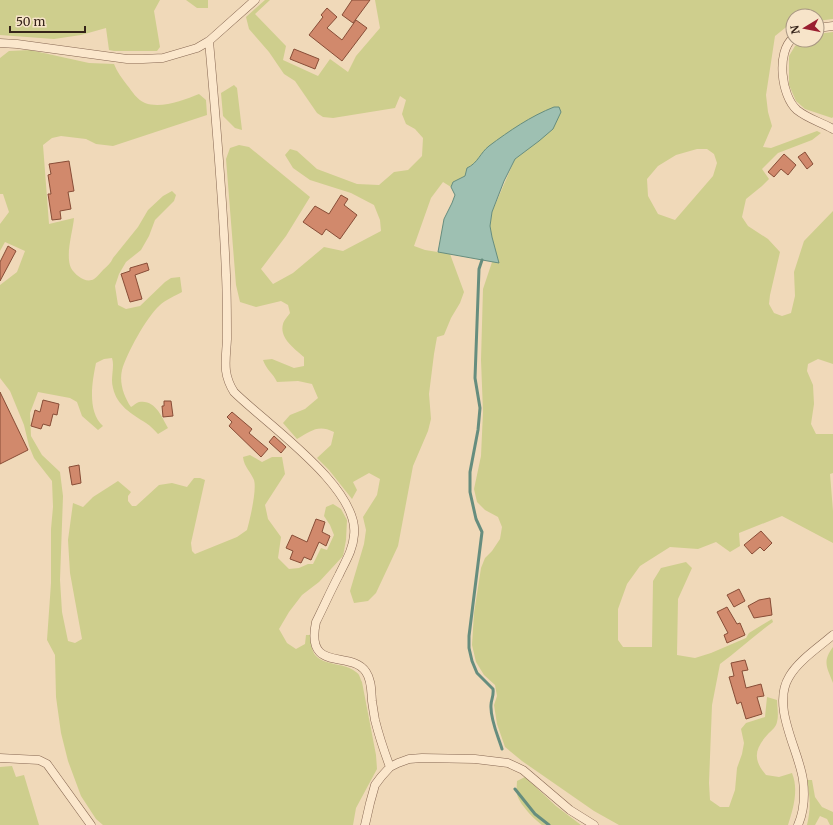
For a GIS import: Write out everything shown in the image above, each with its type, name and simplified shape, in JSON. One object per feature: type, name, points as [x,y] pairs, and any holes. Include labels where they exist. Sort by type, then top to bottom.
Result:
[{"type":"street","points":[[0,44],[17,44],[127,59],[163,58],[197,48],[208,41],[255,0]]},
{"type":"street","points":[[208,41],[221,181],[226,268],[227,339],[224,362],[229,384],[234,392],[300,450],[329,479],[352,515],[355,533],[352,548],[316,622],[315,641],[318,651],[324,655],[361,666],[366,672],[371,688],[376,721],[390,767]]},
{"type":"street","points":[[786,48],[783,64],[786,92],[791,103],[797,110],[811,119],[833,129]]},
{"type":"street","points":[[798,825],[803,814],[803,779],[788,732],[784,701],[785,685],[790,676],[801,664],[833,635]]},
{"type":"street","points":[[0,758],[39,760],[47,764],[92,825]]},
{"type":"street","points":[[365,825],[375,785],[390,767],[409,759],[422,758],[475,759],[508,763],[523,770],[570,810],[594,825]]},
{"type":"green space","points":[[0,0],[160,0],[154,11],[160,47],[157,51],[109,50],[106,28],[81,35],[54,39],[0,35]]},
{"type":"green space","points":[[186,0],[208,0],[208,8],[197,8]]},
{"type":"green space","points":[[265,0],[270,0],[255,14],[286,46],[283,60],[318,76],[330,59],[348,72],[356,56],[380,28],[375,0],[833,0],[833,19],[825,20],[825,8],[785,8],[785,28],[775,36],[766,95],[768,112],[772,126],[763,147],[771,148],[817,131],[821,133],[812,140],[778,153],[762,169],[769,179],[746,199],[742,217],[748,226],[768,239],[780,252],[769,304],[774,313],[782,316],[791,313],[795,296],[794,272],[804,241],[833,211],[833,364],[818,359],[808,364],[807,371],[813,385],[814,404],[811,424],[816,434],[833,434],[833,473],[830,474],[833,511],[833,543],[782,516],[739,533],[740,546],[730,552],[716,542],[698,549],[670,547],[640,566],[627,584],[618,609],[618,640],[623,647],[652,647],[653,581],[661,568],[686,562],[692,568],[678,599],[677,655],[695,658],[711,653],[746,638],[749,633],[772,619],[773,622],[720,664],[712,705],[709,783],[710,800],[720,807],[729,807],[735,790],[737,768],[744,743],[741,729],[746,723],[765,717],[767,697],[777,700],[778,716],[775,727],[763,739],[758,750],[757,759],[766,775],[779,777],[792,773],[795,793],[788,825],[619,825],[594,811],[522,761],[505,747],[497,724],[494,705],[497,696],[495,685],[484,675],[476,662],[472,645],[474,613],[481,568],[485,558],[500,539],[502,527],[498,517],[485,510],[477,502],[474,489],[481,456],[483,412],[481,360],[483,289],[492,262],[498,262],[490,226],[492,212],[515,159],[539,141],[488,148],[474,164],[467,168],[465,176],[453,182],[451,187],[443,182],[431,198],[414,246],[425,250],[450,254],[464,292],[444,335],[437,337],[429,394],[431,419],[428,431],[413,466],[398,546],[376,593],[368,601],[354,603],[350,591],[364,544],[366,530],[363,517],[377,495],[380,479],[369,473],[353,482],[357,490],[352,499],[329,470],[317,458],[331,445],[334,432],[319,429],[311,431],[297,439],[283,423],[290,415],[305,409],[318,398],[312,384],[298,381],[277,382],[266,367],[263,360],[272,359],[294,368],[304,366],[304,357],[292,347],[283,334],[283,324],[290,313],[288,305],[281,301],[256,307],[240,302],[236,285],[226,159],[230,148],[239,145],[249,147],[310,197],[286,236],[261,269],[273,284],[293,273],[324,247],[343,251],[381,231],[380,220],[374,205],[351,193],[310,180],[293,168],[285,155],[290,149],[297,151],[317,169],[357,184],[379,185],[394,172],[408,170],[422,156],[423,138],[415,129],[406,124],[402,114],[406,100],[400,96],[395,108],[333,118],[323,117],[317,113],[295,81],[284,74],[269,52],[249,29],[246,17]],"holes":[[[697,149],[707,149],[714,154],[717,163],[713,176],[675,220],[658,214],[648,196],[647,179],[658,166],[676,155]]]},
{"type":"green space","points":[[833,32],[832,118],[805,109],[796,101],[789,85],[789,56],[794,48],[825,48],[825,33]]},
{"type":"green space","points":[[30,50],[89,63],[114,64],[133,93],[140,100],[151,105],[180,101],[199,94],[206,100],[207,115],[113,146],[96,144],[86,139],[61,136],[52,138],[43,145],[49,224],[74,218],[70,243],[69,263],[75,273],[84,280],[91,280],[95,278],[110,263],[138,227],[148,210],[163,196],[172,191],[176,195],[174,201],[155,220],[149,236],[141,250],[126,262],[119,274],[115,286],[118,305],[126,309],[140,306],[171,278],[180,277],[182,292],[161,304],[148,319],[128,355],[121,375],[123,390],[131,407],[139,402],[149,403],[154,406],[168,428],[158,434],[149,425],[130,413],[118,400],[112,384],[112,358],[104,359],[96,363],[94,371],[92,388],[93,405],[98,420],[103,426],[98,430],[82,416],[77,402],[70,398],[38,392],[30,413],[31,436],[42,455],[60,472],[63,496],[60,580],[62,612],[68,641],[75,643],[82,639],[70,573],[68,540],[73,503],[83,507],[93,497],[118,481],[131,492],[128,496],[128,501],[132,506],[136,506],[159,485],[172,483],[187,487],[194,478],[205,480],[191,543],[192,551],[195,554],[237,537],[247,530],[253,505],[255,485],[243,457],[250,455],[262,462],[272,457],[282,457],[285,474],[265,505],[268,519],[281,537],[278,558],[289,569],[313,564],[321,548],[327,550],[334,535],[324,516],[326,507],[333,504],[341,509],[347,520],[346,540],[343,556],[319,582],[302,595],[289,612],[279,629],[287,643],[296,649],[305,644],[306,635],[310,635],[312,649],[316,656],[325,661],[352,669],[358,674],[362,682],[376,755],[377,769],[356,808],[353,825],[103,825],[96,819],[81,796],[68,761],[61,733],[56,697],[55,655],[47,640],[51,583],[51,529],[53,507],[52,481],[34,458],[29,446],[24,425],[10,391],[0,378],[0,285],[17,272],[25,251],[5,242],[0,251],[0,224],[9,212],[3,194],[0,194],[0,58],[9,51]]},
{"type":"green space","points":[[234,85],[237,88],[242,130],[235,128],[223,116],[221,93]]},
{"type":"green space","points":[[833,647],[833,683],[827,669],[827,661]]},
{"type":"green space","points":[[12,766],[16,777],[24,775],[39,825],[0,825],[0,767]]},
{"type":"green space","points":[[525,777],[556,806],[581,825],[542,825],[531,815],[518,798],[517,781]]},
{"type":"green space","points":[[807,780],[812,780],[815,797],[822,807],[833,812],[833,825],[830,825],[827,819],[820,816],[815,825],[807,825],[810,802]]},
{"type":"shaded area","points":[[554,107],[559,107],[561,112],[553,129],[515,159],[504,181],[492,212],[490,226],[499,263],[438,252],[444,219],[455,195],[451,187],[453,182],[465,176],[467,168],[476,161],[489,146],[520,124]]},
{"type":"building","points":[[352,0],[370,0],[353,23],[342,15]]},
{"type":"building","points":[[327,8],[337,17],[327,28],[342,40],[356,20],[367,28],[342,61],[309,35],[323,17],[321,15]]},
{"type":"building","points":[[294,49],[319,59],[315,69],[290,59]]},
{"type":"building","points":[[805,152],[813,164],[807,169],[798,157]]},
{"type":"building","points":[[784,154],[796,165],[788,175],[781,169],[774,177],[768,172]]},
{"type":"building","points":[[69,161],[74,191],[68,192],[71,209],[60,211],[61,219],[52,220],[48,194],[51,194],[48,175],[51,174],[49,164]]},
{"type":"building","points":[[341,195],[348,199],[344,205],[357,215],[340,239],[326,229],[322,235],[303,222],[315,206],[329,214]]},
{"type":"building","points":[[8,246],[16,251],[0,281],[0,262]]},
{"type":"building","points":[[147,263],[149,270],[135,275],[142,299],[130,302],[121,274],[130,271],[130,268]]},
{"type":"building","points":[[0,392],[28,450],[0,464]]},
{"type":"building","points":[[43,400],[59,404],[57,415],[53,414],[50,426],[43,424],[41,429],[31,426],[35,410],[40,412]]},
{"type":"building","points":[[164,401],[171,401],[173,416],[163,417],[162,406],[164,406]]},
{"type":"building","points":[[232,412],[252,429],[249,433],[268,449],[261,457],[229,426],[232,422],[227,417]]},
{"type":"building","points":[[274,436],[286,447],[281,453],[269,442]]},
{"type":"building","points":[[79,465],[81,483],[72,485],[69,467]]},
{"type":"building","points":[[316,519],[325,522],[322,532],[330,536],[326,546],[319,542],[311,560],[304,557],[301,563],[290,559],[293,551],[286,548],[292,535],[307,542]]},
{"type":"building","points":[[761,531],[772,543],[764,551],[760,547],[752,554],[744,545]]},
{"type":"building","points":[[739,589],[745,601],[734,607],[727,595]]},
{"type":"building","points":[[770,598],[772,615],[754,618],[748,606],[759,600]]},
{"type":"building","points":[[727,607],[737,624],[740,623],[745,635],[727,643],[724,635],[728,633],[717,612]]},
{"type":"building","points":[[745,660],[748,670],[742,671],[746,688],[761,684],[764,696],[757,697],[762,714],[746,719],[741,702],[737,704],[729,677],[734,676],[731,663]]},
{"type":"waterway","points":[[482,260],[479,269],[475,378],[480,408],[478,430],[470,472],[470,492],[476,519],[482,532],[469,636],[469,648],[477,673],[493,689],[491,710],[502,749]]},
{"type":"waterway","points":[[515,789],[535,814],[549,825]]}]
